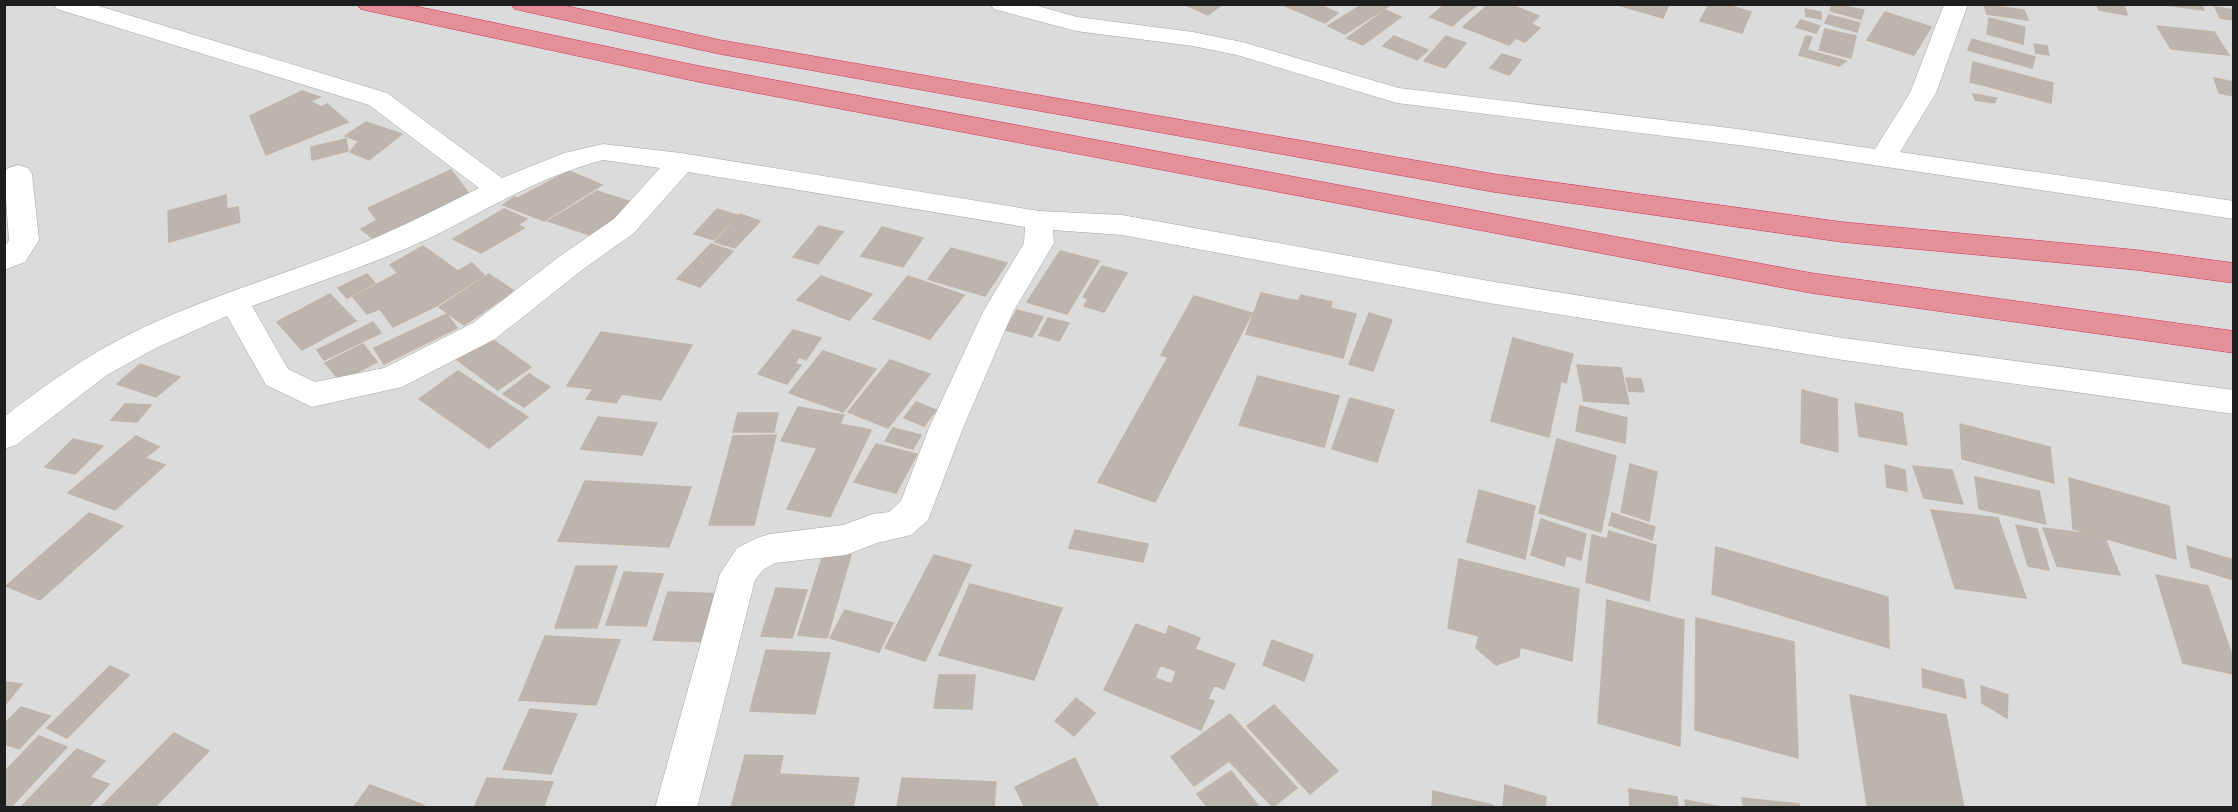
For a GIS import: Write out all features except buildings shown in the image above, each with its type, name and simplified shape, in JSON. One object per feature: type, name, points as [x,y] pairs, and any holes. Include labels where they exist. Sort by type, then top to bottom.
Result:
[{"type":"highway","points":[[369,4],[699,74],[1811,283],[2234,342]]},
{"type":"highway","points":[[523,4],[720,47],[1494,183],[1842,232],[2137,260],[2234,273]]},
{"type":"street","points":[[65,4],[378,99],[499,189]]},
{"type":"street","points":[[1002,4],[1076,24],[1193,39],[1242,49],[1397,95],[1746,138],[2234,210]]},
{"type":"street","points":[[1883,158],[1923,93],[1955,7]]},
{"type":"street","points":[[4,436],[96,367],[145,340],[234,301],[341,263],[411,234],[499,189],[574,159],[603,152],[681,162],[1039,220],[1122,225],[1489,292],[1843,349],[2234,402]]},
{"type":"street","points":[[234,301],[277,377],[312,395],[391,379],[484,331],[571,263],[624,226],[681,162]]},
{"type":"street","points":[[4,260],[15,255],[24,240],[18,174]]},
{"type":"street","points":[[676,807],[738,574],[750,559],[770,549],[846,540],[873,529],[898,525],[915,510],[946,428],[998,312],[1039,243],[1039,220]]},
{"type":"shaded area","points":[[5,5],[2233,5],[2233,807],[5,807]]}]
